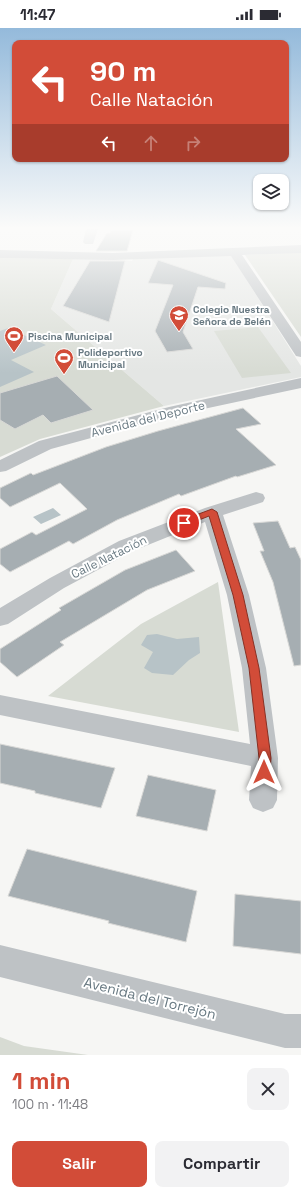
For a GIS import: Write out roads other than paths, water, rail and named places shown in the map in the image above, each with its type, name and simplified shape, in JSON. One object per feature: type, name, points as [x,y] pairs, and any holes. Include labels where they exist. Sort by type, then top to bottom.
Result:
[{"type":"street","points":[[251,277],[301,353]]},
{"type":"street","name":"Avenida del Deporte","points":[[0,467],[45,445],[169,412],[301,383]]},
{"type":"street","name":"Calle Natación","points":[[0,618],[57,583],[126,546],[212,512],[256,498]]},
{"type":"street","points":[[212,512],[238,595],[254,668],[265,758],[263,800]]},
{"type":"street","points":[[0,705],[265,758]]},
{"type":"street","name":"Avenida del Torrejón","points":[[0,960],[285,1031],[301,1031]]},
{"type":"place","name":"Colegio Nuestra Señora de Belén","points":[[179,332]]},
{"type":"place","name":"Piscina Municipal","points":[[14,353]]},
{"type":"place","name":"Polideportivo Municipal","points":[[64,375]]}]
